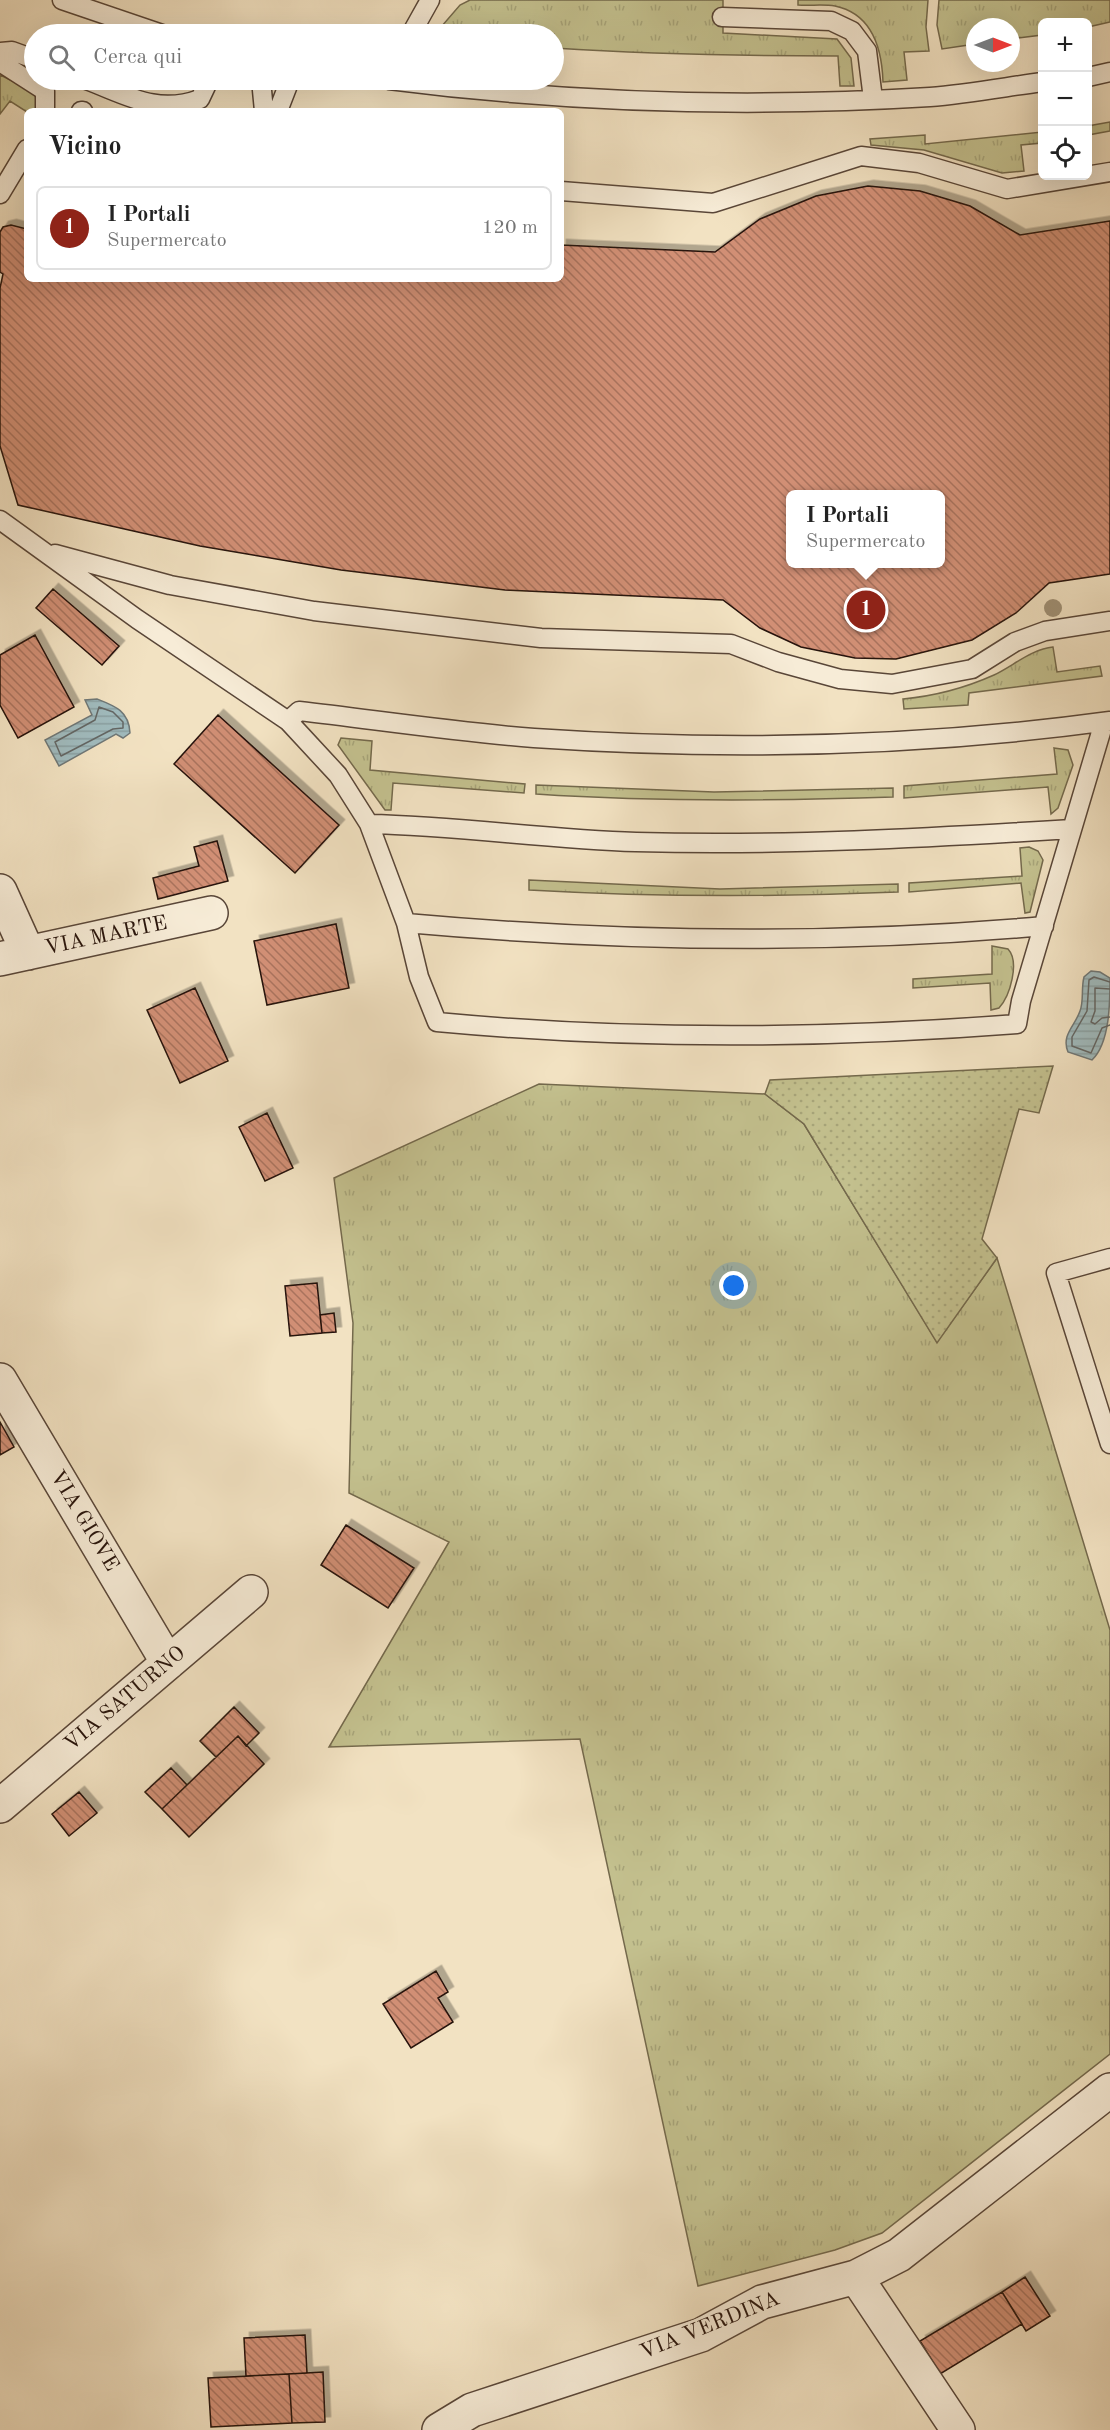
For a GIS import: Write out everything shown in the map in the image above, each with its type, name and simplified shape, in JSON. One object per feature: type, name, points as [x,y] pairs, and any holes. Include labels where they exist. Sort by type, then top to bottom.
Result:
[{"type":"street","points":[[0,891],[14,956]]},
{"type":"street","name":"VIA MARTE","points":[[14,956],[212,913]]},
{"type":"street","name":"VIA GIOVE","points":[[0,1380],[168,1663]]},
{"type":"street","name":"VIA SATURNO","points":[[0,1806],[251,1592]]},
{"type":"street","name":"VIA VERDINA","points":[[439,2430],[472,2410],[701,2335],[762,2302],[856,2277],[899,2256],[1110,2090]]},
{"type":"street","points":[[856,2277],[958,2430]]},
{"type":"lane","points":[[62,0],[133,24]]},
{"type":"lane","points":[[417,24],[430,0]]},
{"type":"lane","points":[[722,17],[831,21],[852,31],[867,51],[873,99]]},
{"type":"lane","points":[[0,52],[12,51],[24,55]]},
{"type":"lane","points":[[0,62],[24,77]]},
{"type":"lane","points":[[1092,75],[1110,72]]},
{"type":"lane","points":[[495,90],[551,97],[765,102],[932,97],[1038,83]]},
{"type":"lane","points":[[43,90],[45,108]]},
{"type":"lane","points":[[112,90],[154,106],[180,106],[200,99],[204,90]]},
{"type":"lane","points":[[262,90],[264,108]]},
{"type":"lane","points":[[279,108],[286,90]]},
{"type":"lane","points":[[0,194],[24,154]]},
{"type":"lane","points":[[564,191],[713,202],[861,156],[919,162],[1007,189],[1110,172]]},
{"type":"lane","points":[[0,520],[137,619],[288,721],[338,775],[369,824],[406,923],[419,977],[437,1022],[512,1029],[689,1036],[814,1036],[1017,1024],[1072,829],[1107,721],[1002,735],[896,742],[707,745],[533,738],[299,711],[288,721]]},
{"type":"lane","points":[[0,531],[43,551],[170,585],[314,611],[541,638],[731,644],[778,662],[840,679],[892,684],[972,669],[1015,642],[1045,631],[1110,621]]},
{"type":"lane","points":[[369,824],[526,836],[694,843],[900,840],[1072,829]]},
{"type":"lane","points":[[406,923],[519,933],[688,939],[905,936],[1044,926]]},
{"type":"lane","points":[[1110,1258],[1056,1273],[1110,1444]]},
{"type":"green space","points":[[470,0],[723,0],[723,33],[837,39],[851,58],[854,86],[840,86],[838,56],[767,56],[564,49],[564,24],[444,24],[460,5]]},
{"type":"green space","points":[[798,0],[928,0],[926,27],[929,51],[904,52],[907,80],[883,82],[877,46],[867,25],[848,10],[826,5],[798,5]]},
{"type":"green space","points":[[939,0],[1110,0],[1110,22],[1092,26],[1092,18],[1038,18],[1038,36],[1020,38],[1020,18],[966,18],[966,45],[942,49],[937,25]]},
{"type":"green space","points":[[0,75],[24,87],[24,90],[33,91],[37,100],[36,108],[24,108],[24,110],[10,101],[0,114]]},
{"type":"green space","points":[[1110,122],[1110,131],[1092,134],[1092,125]]},
{"type":"green space","points":[[1038,132],[1038,143],[1021,145],[1024,171],[1002,173],[924,150],[871,145],[870,139],[925,135],[925,144]]},
{"type":"green space","points":[[1053,647],[1057,672],[1100,666],[1102,676],[969,693],[968,705],[904,709],[903,699],[938,694],[972,684],[1038,651]]},
{"type":"green space","points":[[341,738],[372,741],[370,770],[525,784],[524,793],[393,783],[391,810],[385,810],[338,745]]},
{"type":"green space","points":[[1054,748],[1068,750],[1073,765],[1058,808],[1051,814],[1048,787],[904,798],[904,786],[1057,774]]},
{"type":"green space","points":[[536,785],[714,792],[893,788],[893,797],[670,800],[536,794]]},
{"type":"green space","points":[[1029,847],[1038,851],[1043,860],[1030,912],[1025,913],[1021,883],[909,892],[909,883],[1022,876],[1020,848]]},
{"type":"green space","points":[[529,880],[720,889],[898,884],[898,892],[806,895],[621,894],[529,890]]},
{"type":"green space","points":[[992,946],[1008,949],[1013,962],[1010,987],[999,1008],[991,1010],[990,983],[913,988],[913,979],[992,974]]},
{"type":"green space","points":[[1053,1066],[1039,1113],[1019,1109],[982,1239],[997,1258],[937,1343],[804,1124],[765,1094],[770,1080]]},
{"type":"green space","points":[[539,1084],[765,1094],[804,1124],[937,1342],[997,1258],[1110,1630],[1110,2054],[882,2233],[835,2250],[698,2286],[580,1739],[329,1747],[449,1542],[349,1493],[353,1323],[334,1178]]},
{"type":"water","points":[[97,699],[124,714],[130,733],[123,738],[116,734],[59,766],[45,740],[92,715],[85,700]]},
{"type":"water","points":[[1091,971],[1100,972],[1110,978],[1106,1033],[1098,1053],[1092,1060],[1068,1052],[1066,1046],[1067,1036],[1081,1007],[1084,977]]},
{"type":"building","points":[[868,186],[920,191],[970,206],[1020,235],[1110,221],[1110,574],[1049,583],[1016,613],[972,640],[896,659],[855,658],[801,647],[760,628],[723,600],[505,590],[341,570],[200,546],[18,505],[0,446],[0,288],[3,274],[0,272],[0,232],[3,227],[11,225],[24,228],[24,282],[564,282],[564,245],[715,252],[760,219],[816,196]]},
{"type":"building","points":[[53,589],[119,646],[102,665],[36,608]]},
{"type":"building","points":[[35,635],[74,707],[18,738],[0,705],[0,655]]},
{"type":"building","points":[[218,715],[339,825],[295,873],[174,764]]},
{"type":"building","points":[[217,841],[228,881],[158,899],[153,878],[199,866],[194,847]]},
{"type":"building","points":[[336,924],[349,988],[267,1005],[254,941]]},
{"type":"building","points":[[195,988],[228,1061],[180,1083],[147,1010]]},
{"type":"building","points":[[267,1113],[293,1168],[265,1181],[239,1127]]},
{"type":"building","points":[[317,1283],[322,1333],[290,1336],[285,1286]]},
{"type":"building","points":[[334,1313],[336,1332],[322,1333],[320,1315]]},
{"type":"building","points":[[0,1422],[14,1447],[0,1455]]},
{"type":"building","points":[[346,1525],[414,1568],[388,1608],[321,1565]]},
{"type":"building","points":[[234,1707],[259,1733],[246,1746],[238,1736],[216,1757],[200,1741]]},
{"type":"building","points":[[238,1736],[264,1764],[189,1837],[162,1809]]},
{"type":"building","points":[[171,1768],[187,1785],[162,1809],[145,1792]]},
{"type":"building","points":[[79,1792],[97,1813],[69,1836],[52,1814]]},
{"type":"building","points":[[436,1971],[448,1992],[438,1998],[453,2022],[411,2048],[383,2004]]},
{"type":"building","points":[[1025,2277],[1050,2316],[1026,2331],[1002,2292]]},
{"type":"building","points":[[1002,2292],[1022,2324],[940,2374],[920,2341]]},
{"type":"building","points":[[305,2335],[307,2373],[246,2376],[244,2338]]},
{"type":"building","points":[[323,2372],[325,2422],[292,2423],[289,2374]]},
{"type":"building","points":[[289,2374],[292,2423],[211,2427],[208,2378]]},
{"type":"place","name":"I Portali","points":[[866,610]]}]
